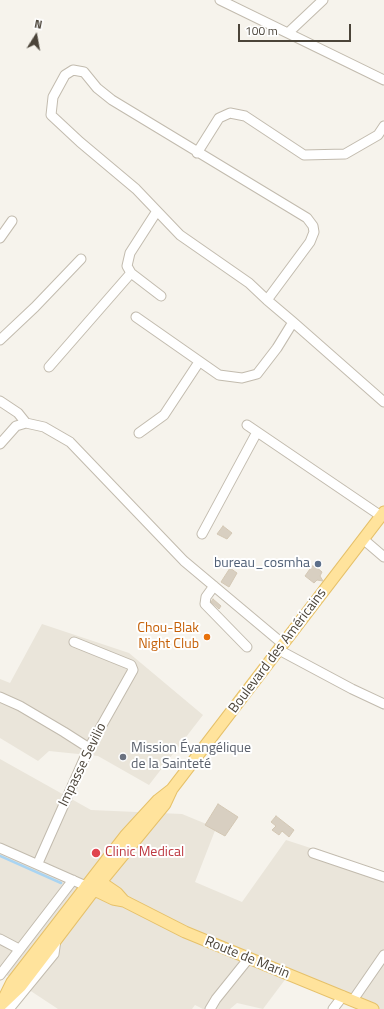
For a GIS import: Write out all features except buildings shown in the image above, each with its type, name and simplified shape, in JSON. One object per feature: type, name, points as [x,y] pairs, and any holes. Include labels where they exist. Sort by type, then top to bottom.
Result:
[{"type":"main road","name":"Boulevard des Américains","points":[[3,1007],[12,982],[97,879],[125,836],[158,800],[172,789],[383,514]]},
{"type":"main road","points":[[97,879],[117,893],[124,901]]},
{"type":"main road","name":"Boulevard des Américains","points":[[3,1007],[56,940],[90,888]]},
{"type":"main road","points":[[90,888],[113,899],[124,901]]},
{"type":"main road","name":"Route de Marin","points":[[124,901],[185,932],[372,1009]]},
{"type":"street","points":[[220,0],[289,32],[384,80]]},
{"type":"street","points":[[289,32],[323,0]]},
{"type":"street","points":[[267,300],[310,242],[314,232],[313,226],[307,218],[112,100],[97,88],[84,72],[73,70],[65,75],[53,97],[51,114],[80,142],[136,189],[191,244],[248,283],[267,300],[292,322],[384,402]]},
{"type":"street","points":[[198,153],[219,118],[230,113],[245,116],[304,155],[345,154],[378,135],[384,126]]},
{"type":"street","points":[[157,211],[130,253],[127,266],[131,273],[161,296]]},
{"type":"street","points":[[0,238],[12,221]]},
{"type":"street","points":[[0,340],[35,307],[81,259]]},
{"type":"street","points":[[49,367],[131,273]]},
{"type":"street","points":[[136,317],[219,375],[231,378],[249,377],[257,374],[277,348],[292,322]]},
{"type":"street","points":[[139,433],[164,415],[199,362]]},
{"type":"street","points":[[0,401],[18,413],[26,423]]},
{"type":"street","points":[[0,444],[16,426],[26,423],[44,427],[70,442],[179,555],[281,647],[352,689],[384,704]]},
{"type":"street","points":[[247,425],[383,514]]},
{"type":"street","points":[[202,534],[257,432]]},
{"type":"street","points":[[363,539],[384,557]]},
{"type":"street","points":[[214,586],[206,597],[205,604],[247,647]]},
{"type":"street","name":"Impasse Sevilio","points":[[38,863],[89,748],[133,670],[131,665],[74,642]]},
{"type":"street","points":[[0,697],[58,728],[89,748]]},
{"type":"street","points":[[0,848],[38,863],[90,888]]},
{"type":"street","points":[[313,853],[384,877]]},
{"type":"street","points":[[0,974],[73,880]]},
{"type":"street","points":[[0,939],[19,949]]},
{"type":"street","points":[[333,1009],[348,998],[384,955]]},
{"type":"street","points":[[210,1009],[216,999],[249,958]]},
{"type":"shaded area","points":[[42,624],[129,653],[203,715],[149,785],[98,756],[49,751],[38,761],[0,738],[0,679],[10,683]]},
{"type":"shaded area","points":[[0,759],[91,810],[182,814],[216,828],[195,882],[242,902],[286,840],[384,872],[384,1009],[364,1009],[287,977],[263,1009],[237,1003],[230,1009],[203,1009],[195,1005],[192,1009],[58,1009],[2,972],[0,974]]},
{"type":"waterway","points":[[0,856],[61,883]]},
{"type":"place","name":"bureau_cosmha","points":[[318,564]]},
{"type":"place","name":"Chou-Blak Night Club","points":[[207,637]]},
{"type":"place","name":"Mission Évangélique de la Sainteté","points":[[123,757]]},
{"type":"place","name":"Clinic Medical","points":[[96,853]]}]
